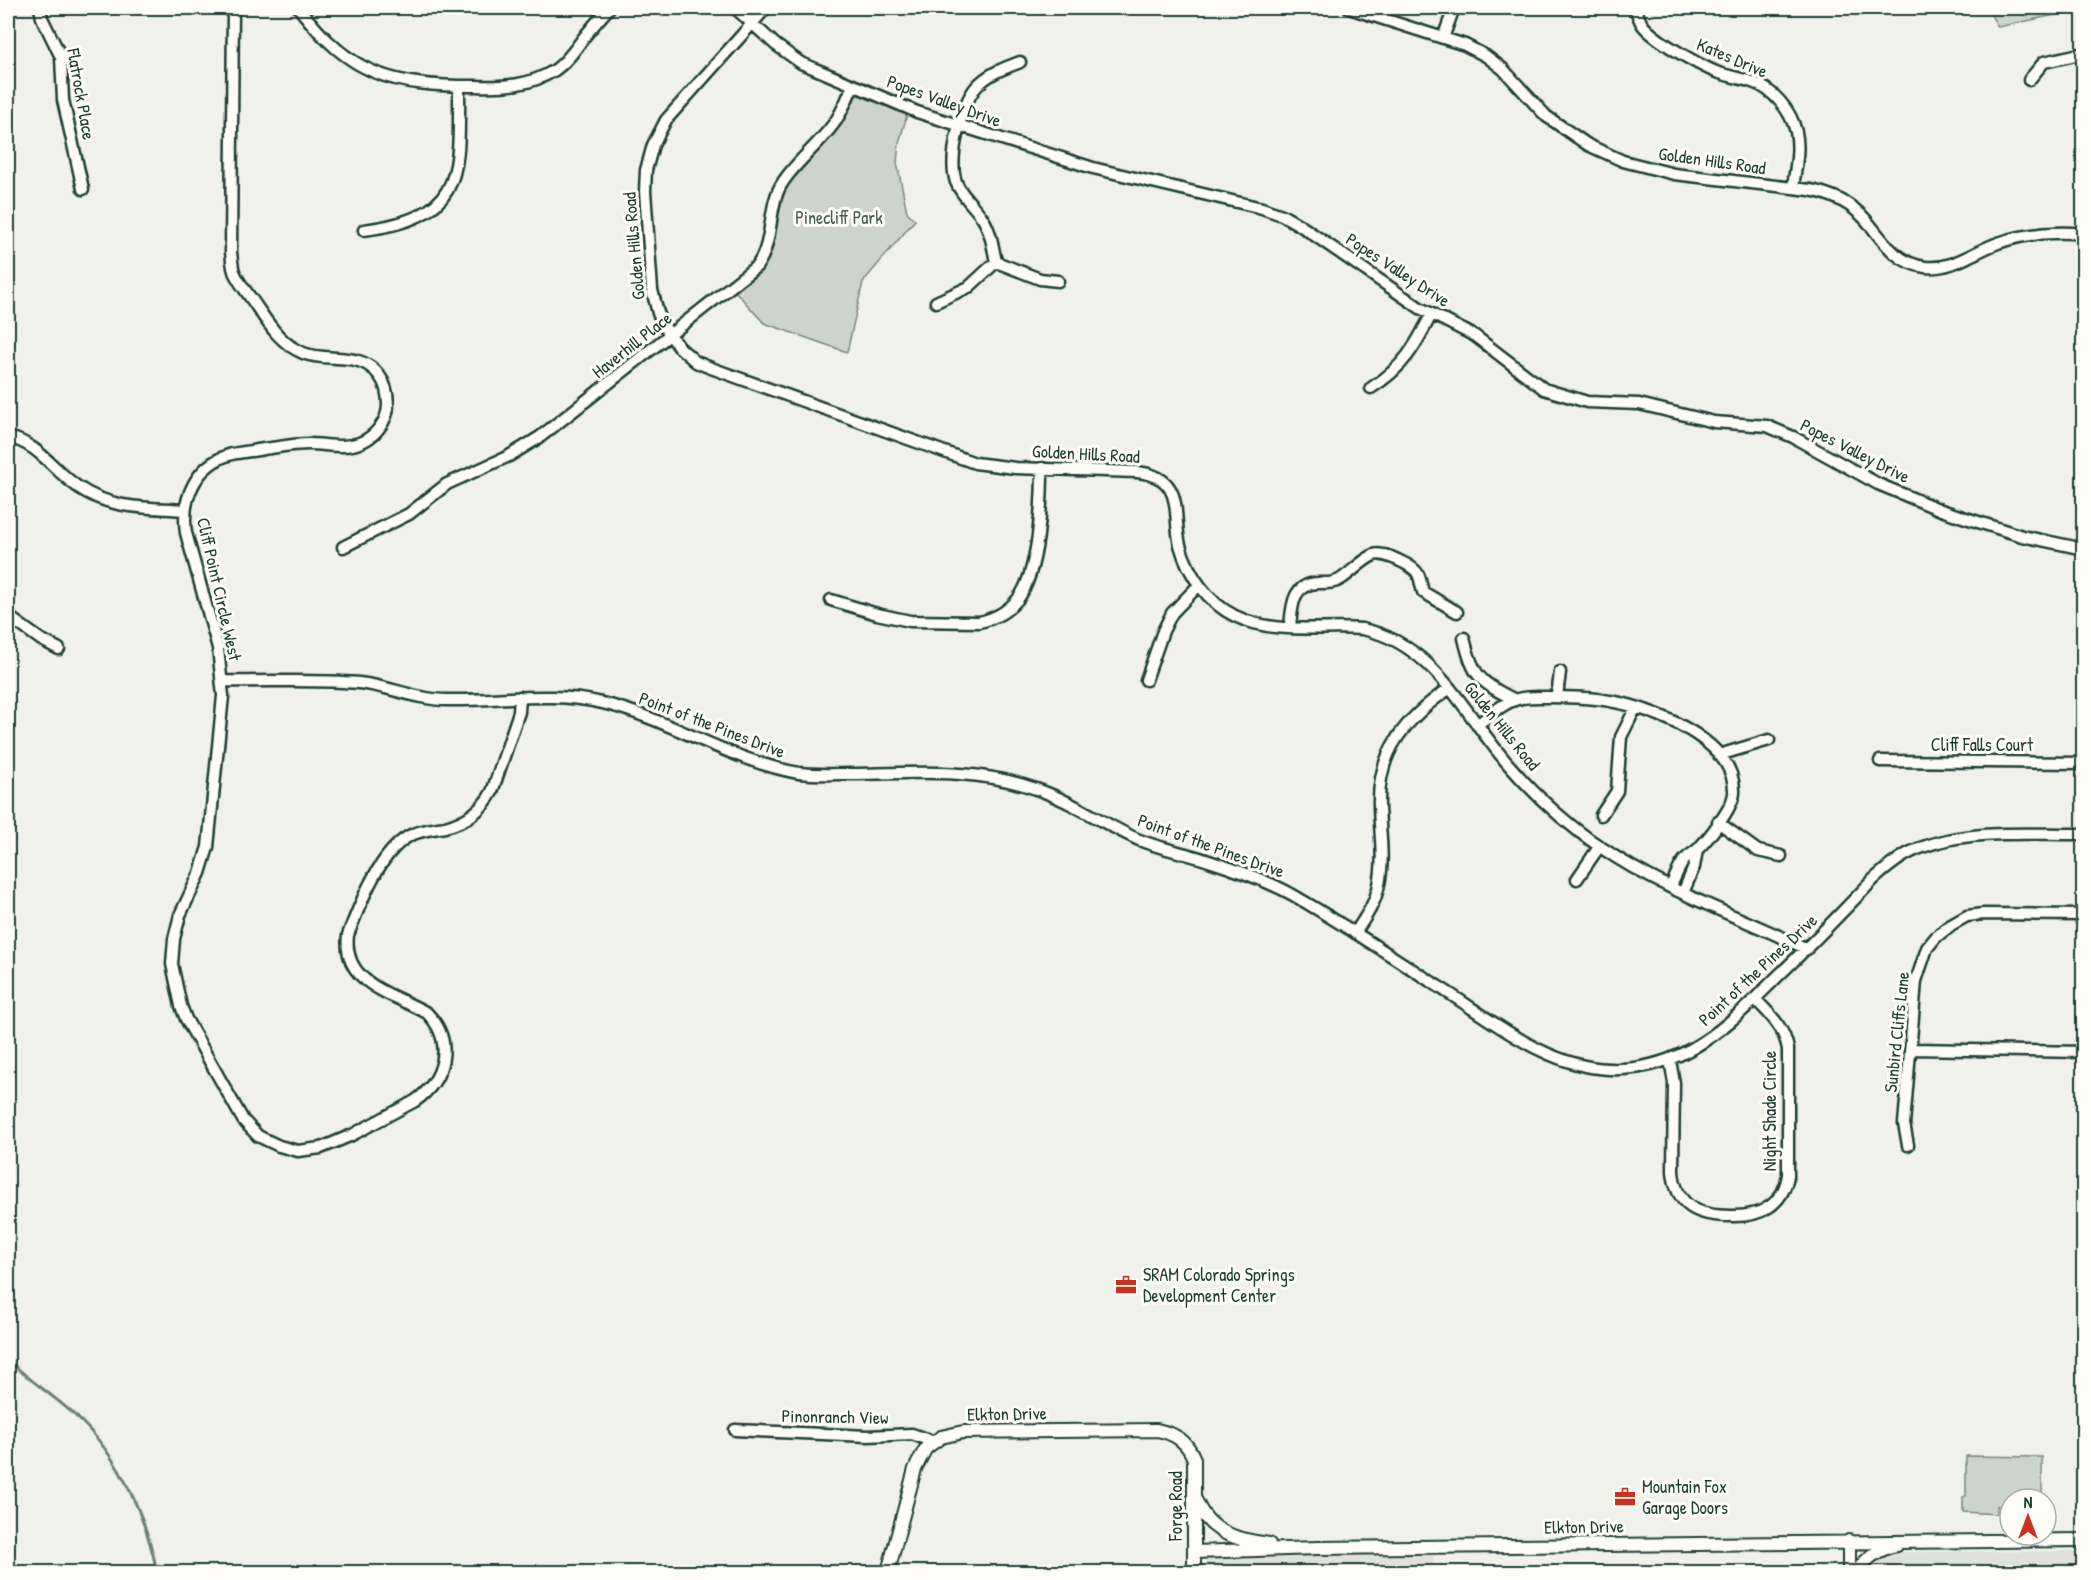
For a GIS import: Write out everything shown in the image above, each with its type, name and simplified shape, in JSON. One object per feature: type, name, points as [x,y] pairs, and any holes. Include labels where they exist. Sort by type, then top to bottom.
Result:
[{"type":"street","name":"Flatrock Place","points":[[40,8],[45,25],[61,57],[63,100],[83,189]]},
{"type":"street","name":"Cliff Point Circle West","points":[[233,8],[231,252],[236,276],[270,326],[286,344],[305,354],[318,357],[357,360],[376,371],[386,388],[388,409],[378,429],[371,437],[350,446],[295,445],[231,454],[208,466],[195,480],[190,489],[185,510],[186,532],[218,648],[222,681],[222,710],[208,847],[200,873],[176,927],[172,964],[177,993],[186,1019],[237,1111],[258,1136],[288,1149],[321,1148],[352,1135],[415,1101],[424,1095],[437,1078],[444,1058],[444,1049],[443,1038],[434,1021],[427,1013],[362,978],[350,962],[348,934],[380,865],[392,849],[410,836],[463,821],[487,801],[519,712],[520,698]]},
{"type":"street","points":[[299,8],[319,33],[338,51],[370,70],[414,84],[459,86],[512,86],[546,75],[567,59],[609,8]]},
{"type":"street","name":"Popes Valley Drive","points":[[735,8],[788,55],[801,63],[917,112],[1093,168],[1272,211],[1301,226],[1431,315],[1475,336],[1534,382],[1554,393],[1587,402],[1639,404],[1714,422],[1767,426],[1793,437],[1878,484],[1941,510],[2022,537],[2084,549]]},
{"type":"street","name":"Golden Hills Road","points":[[766,8],[666,120],[648,158],[645,191],[652,290],[657,313],[670,336],[687,355],[711,368],[960,458],[987,465],[1145,473],[1161,480],[1175,501],[1181,547],[1192,573],[1219,605],[1237,617],[1271,627],[1362,629],[1384,635],[1414,652],[1437,672],[1508,764],[1539,798],[1599,847],[1683,893],[1807,949]]},
{"type":"street","name":"Golden Hills Road","points":[[1349,8],[1465,45],[1495,61],[1546,116],[1605,154],[1657,171],[1821,192],[1840,200],[1865,220],[1890,251],[1905,261],[1925,267],[1953,264],[1999,243],[2024,236],[2058,233],[2084,234]]},
{"type":"street","points":[[1443,38],[1454,8]]},
{"type":"street","name":"Kates Drive","points":[[1635,8],[1643,26],[1684,56],[1719,73],[1754,82],[1781,102],[1796,131],[1797,153],[1793,188]]},
{"type":"street","points":[[2029,80],[2044,62],[2084,53]]},
{"type":"street","points":[[996,262],[984,220],[960,191],[953,161],[966,106],[975,88],[990,74],[1020,62]]},
{"type":"street","name":"Haverhill Place","points":[[343,547],[409,514],[447,484],[509,456],[532,442],[757,266],[767,246],[777,197],[783,182],[840,115],[853,85]]},
{"type":"street","points":[[364,230],[398,225],[420,216],[445,194],[454,175],[459,153],[459,86]]},
{"type":"street","points":[[996,262],[1040,279],[1058,281]]},
{"type":"street","points":[[936,302],[969,287],[996,262]]},
{"type":"street","points":[[1371,388],[1387,378],[1408,356],[1431,315]]},
{"type":"street","points":[[8,437],[39,451],[70,481],[86,492],[106,501],[130,507],[185,510]]},
{"type":"street","points":[[831,600],[910,621],[979,622],[987,621],[1004,612],[1018,599],[1024,589],[1031,567],[1041,510],[1042,468]]},
{"type":"street","points":[[1290,627],[1292,603],[1303,587],[1312,583],[1339,580],[1370,557],[1380,553],[1387,554],[1416,570],[1423,592],[1457,612]]},
{"type":"street","points":[[1146,680],[1163,631],[1172,613],[1200,585]]},
{"type":"street","points":[[8,616],[40,639],[59,649]]},
{"type":"street","points":[[1464,638],[1471,666],[1476,674],[1492,687],[1515,700]]},
{"type":"street","points":[[1557,697],[1560,672]]},
{"type":"street","name":"Point of the Pines Drive","points":[[222,681],[358,683],[423,698],[448,700],[564,697],[615,706],[766,765],[801,773],[962,774],[1007,780],[1035,788],[1066,802],[1137,839],[1208,860],[1261,880],[1290,894],[1355,933],[1520,1039],[1556,1058],[1582,1066],[1609,1069],[1635,1068],[1670,1060],[1706,1041],[1730,1023],[1883,872],[1907,854],[1925,846],[1967,837],[2084,834]]},
{"type":"street","points":[[1355,933],[1373,905],[1381,879],[1380,790],[1390,748],[1418,712],[1450,688]]},
{"type":"street","points":[[1477,725],[1515,700],[1557,697],[1596,699],[1636,707],[1678,724],[1699,738],[1719,755],[1727,769],[1734,792],[1732,803],[1697,850],[1684,860],[1671,886]]},
{"type":"street","points":[[1600,815],[1617,790],[1621,738],[1636,707]]},
{"type":"street","points":[[1719,755],[1769,740]]},
{"type":"street","name":"Cliff Falls Court","points":[[1880,761],[2084,763]]},
{"type":"street","points":[[1718,822],[1758,851],[1780,856]]},
{"type":"street","points":[[1577,879],[1599,847]]},
{"type":"street","points":[[1683,893],[1694,867],[1697,850]]},
{"type":"street","name":"Sunbird Cliffs Lane","points":[[1908,1145],[1904,1124],[1916,981],[1927,948],[1951,924],[1967,916],[1984,914],[2084,915]]},
{"type":"street","name":"Night Shade Circle","points":[[1670,1060],[1674,1083],[1674,1180],[1682,1198],[1695,1211],[1713,1216],[1751,1216],[1770,1208],[1783,1193],[1788,1175],[1788,1049],[1779,1024],[1755,999]]},
{"type":"street","points":[[1911,1049],[2084,1052]]},
{"type":"street","name":"Pinonranch View","points":[[735,1430],[868,1436],[912,1434],[934,1442]]},
{"type":"street","name":"Elkton Drive","points":[[934,1442],[941,1437],[963,1432],[1146,1431],[1168,1432],[1184,1442]]},
{"type":"street","points":[[888,1572],[915,1469],[926,1448],[934,1442]]},
{"type":"street","name":"Forge Road","points":[[1184,1442],[1191,1450],[1194,1459],[1194,1572]]},
{"type":"street","points":[[1195,1497],[1211,1525],[1230,1535],[1254,1542],[1318,1548]]},
{"type":"street","name":"Elkton Drive","points":[[1194,1552],[1318,1548],[2084,1540]]},
{"type":"street","points":[[1857,1572],[1874,1554],[1892,1546],[1916,1541]]},
{"type":"street","points":[[1849,1542],[1849,1572]]},
{"type":"shaded area","points":[[2083,1551],[2083,1572],[1867,1572],[1881,1557],[1891,1552]]},
{"type":"shaded area","points":[[1206,1555],[1433,1555],[1433,1572],[1206,1572]]},
{"type":"green space","points":[[1987,8],[2083,8],[2084,9],[1998,27]]},
{"type":"green space","name":"Pinecliff Park","points":[[859,95],[907,115],[899,143],[897,163],[907,212],[915,220],[863,282],[847,352],[764,323],[735,291],[758,274],[769,259],[787,186],[841,125],[856,96]]},
{"type":"green space","points":[[1966,1456],[2042,1457],[2042,1487],[1998,1487],[1997,1514],[1963,1512],[1963,1497],[1966,1496]]},
{"type":"waterway","points":[[8,1360],[79,1419],[107,1452],[119,1470],[138,1510],[157,1572]]},
{"type":"place","name":"SRAM Colorado Springs Development Center","points":[[1126,1285]]},
{"type":"place","name":"Mountain Fox Garage Doors","points":[[1625,1497]]}]
